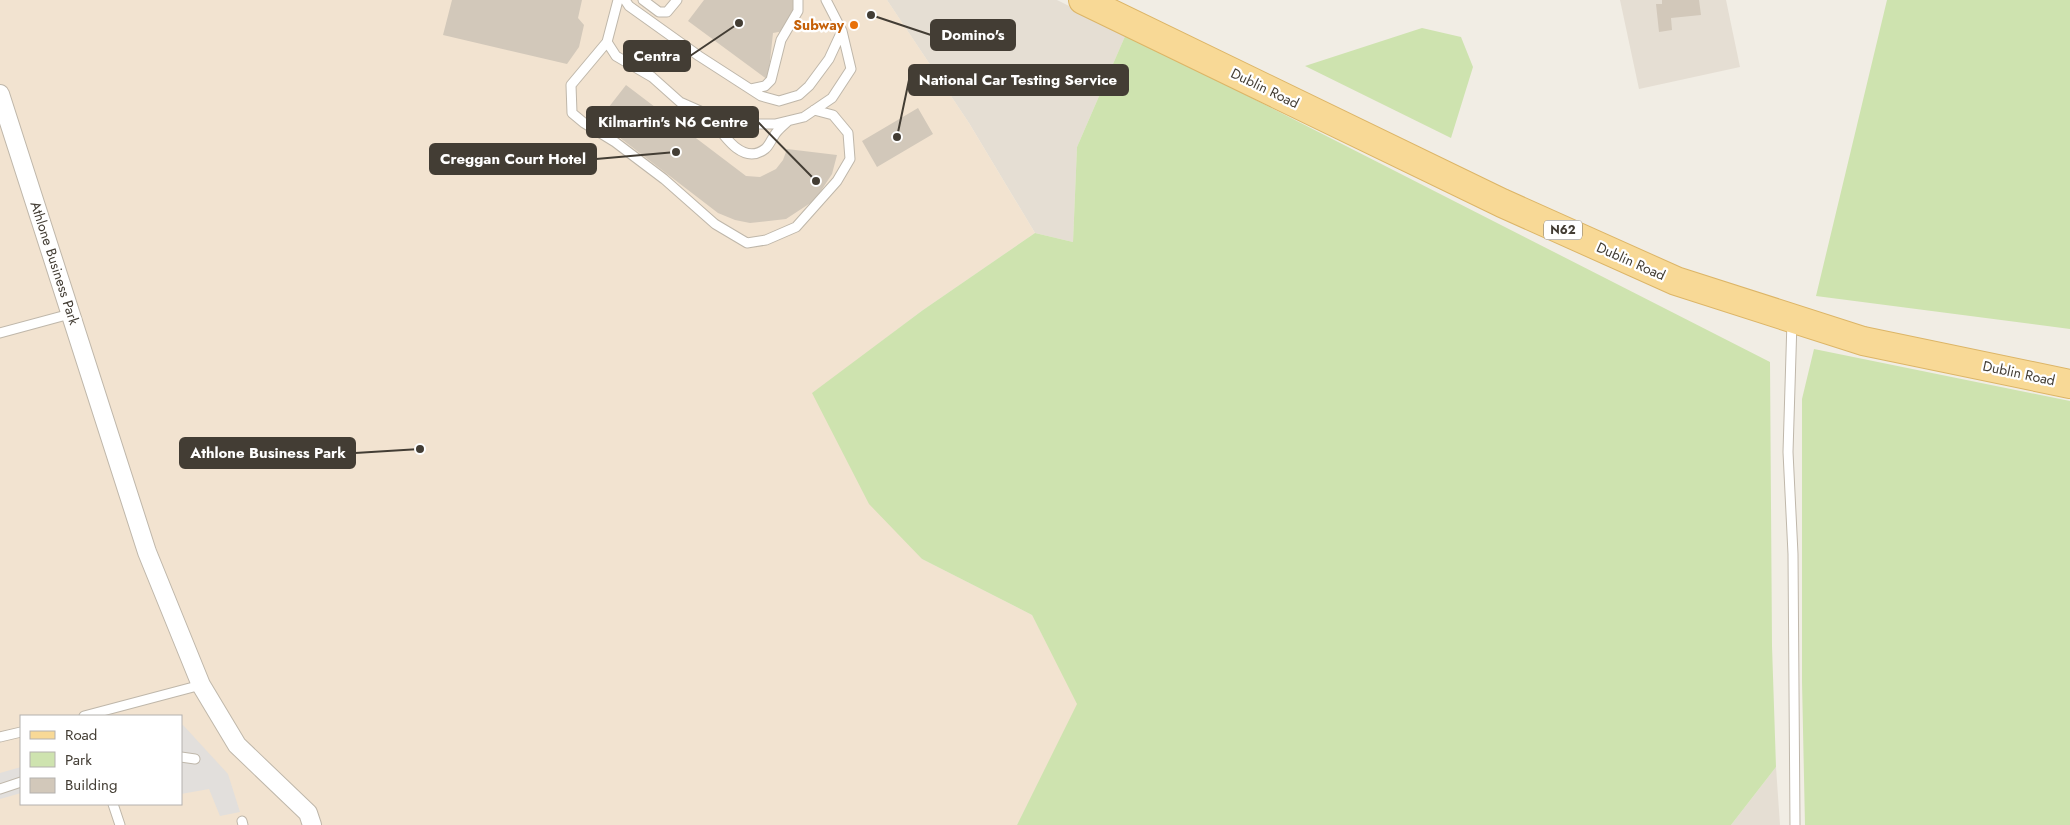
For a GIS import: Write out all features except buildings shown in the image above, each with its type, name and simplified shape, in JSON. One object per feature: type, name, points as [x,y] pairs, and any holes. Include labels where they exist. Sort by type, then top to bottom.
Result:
[{"type":"main road","name":"Dublin Road","points":[[1083,0],[1502,203],[1676,281],[1863,340],[2070,384]]},
{"type":"street","name":"Athlone Business Park","points":[[0,94],[70,314],[88,363],[147,552],[201,686],[237,745],[308,813],[312,825]]},
{"type":"lane","points":[[618,0],[607,42],[571,85],[572,113],[584,123],[615,142],[664,179],[715,224],[747,243],[766,240],[796,227],[837,181],[850,159],[848,133],[832,115],[814,110]]},
{"type":"lane","points":[[625,0],[629,6],[644,18],[750,89],[761,96],[779,101],[798,95],[809,86],[829,59],[842,31]]},
{"type":"lane","points":[[643,0],[659,12],[667,12],[677,0]]},
{"type":"lane","points":[[750,89],[765,86],[771,80],[781,40],[798,11],[798,0]]},
{"type":"lane","points":[[607,42],[616,56],[652,77],[680,102],[708,114],[740,124],[775,124],[804,117],[832,98],[851,68],[842,31],[826,0]]},
{"type":"lane","points":[[708,114],[732,145],[743,153],[755,155],[767,148],[774,134],[788,121]]},
{"type":"lane","points":[[0,333],[70,314]]},
{"type":"lane","points":[[1792,318],[1788,452],[1792,554],[1795,825]]},
{"type":"lane","points":[[92,715],[201,686]]},
{"type":"lane","points":[[0,737],[20,732]]},
{"type":"lane","points":[[182,758],[195,759]]},
{"type":"lane","points":[[0,789],[20,782]]},
{"type":"lane","points":[[113,805],[120,825]]},
{"type":"shaded area","points":[[0,0],[887,0],[969,123],[1035,233],[923,310],[813,393],[922,559],[1032,615],[1078,704],[1017,825],[0,825]]},
{"type":"shaded area","points":[[887,0],[1057,0],[1126,34],[1077,147],[1073,242],[1035,233],[969,123]]},
{"type":"shaded area","points":[[1620,0],[1726,0],[1740,67],[1639,89]]},
{"type":"shaded area","points":[[182,726],[228,774],[240,812],[220,816],[209,789],[182,794]]},
{"type":"shaded area","points":[[20,767],[20,793],[0,799],[0,773]]},
{"type":"shaded area","points":[[1776,767],[1780,825],[1731,825]]},
{"type":"green space","points":[[1887,0],[2070,0],[2070,329],[1816,296]]},
{"type":"green space","points":[[1422,28],[1461,37],[1473,67],[1451,138],[1305,66]]},
{"type":"green space","points":[[1126,34],[1770,362],[1772,646],[1776,767],[1731,825],[1017,825],[1077,704],[1032,615],[922,559],[869,504],[812,393],[923,310],[1035,233],[1073,242],[1077,147]]},
{"type":"green space","points":[[1814,349],[2070,401],[2070,825],[1805,825],[1802,682],[1802,399]]},
{"type":"place","name":"Domino's","points":[[871,15]]},
{"type":"place","name":"Centra","points":[[739,23]]},
{"type":"place","name":"Subway","points":[[854,25]]},
{"type":"place","name":"National Car Testing Service","points":[[897,137]]},
{"type":"place","name":"Creggan Court Hotel","points":[[676,152]]},
{"type":"place","name":"Kilmartin's N6 Centre","points":[[816,181]]},
{"type":"place","name":"Athlone Business Park","points":[[420,449]]}]
